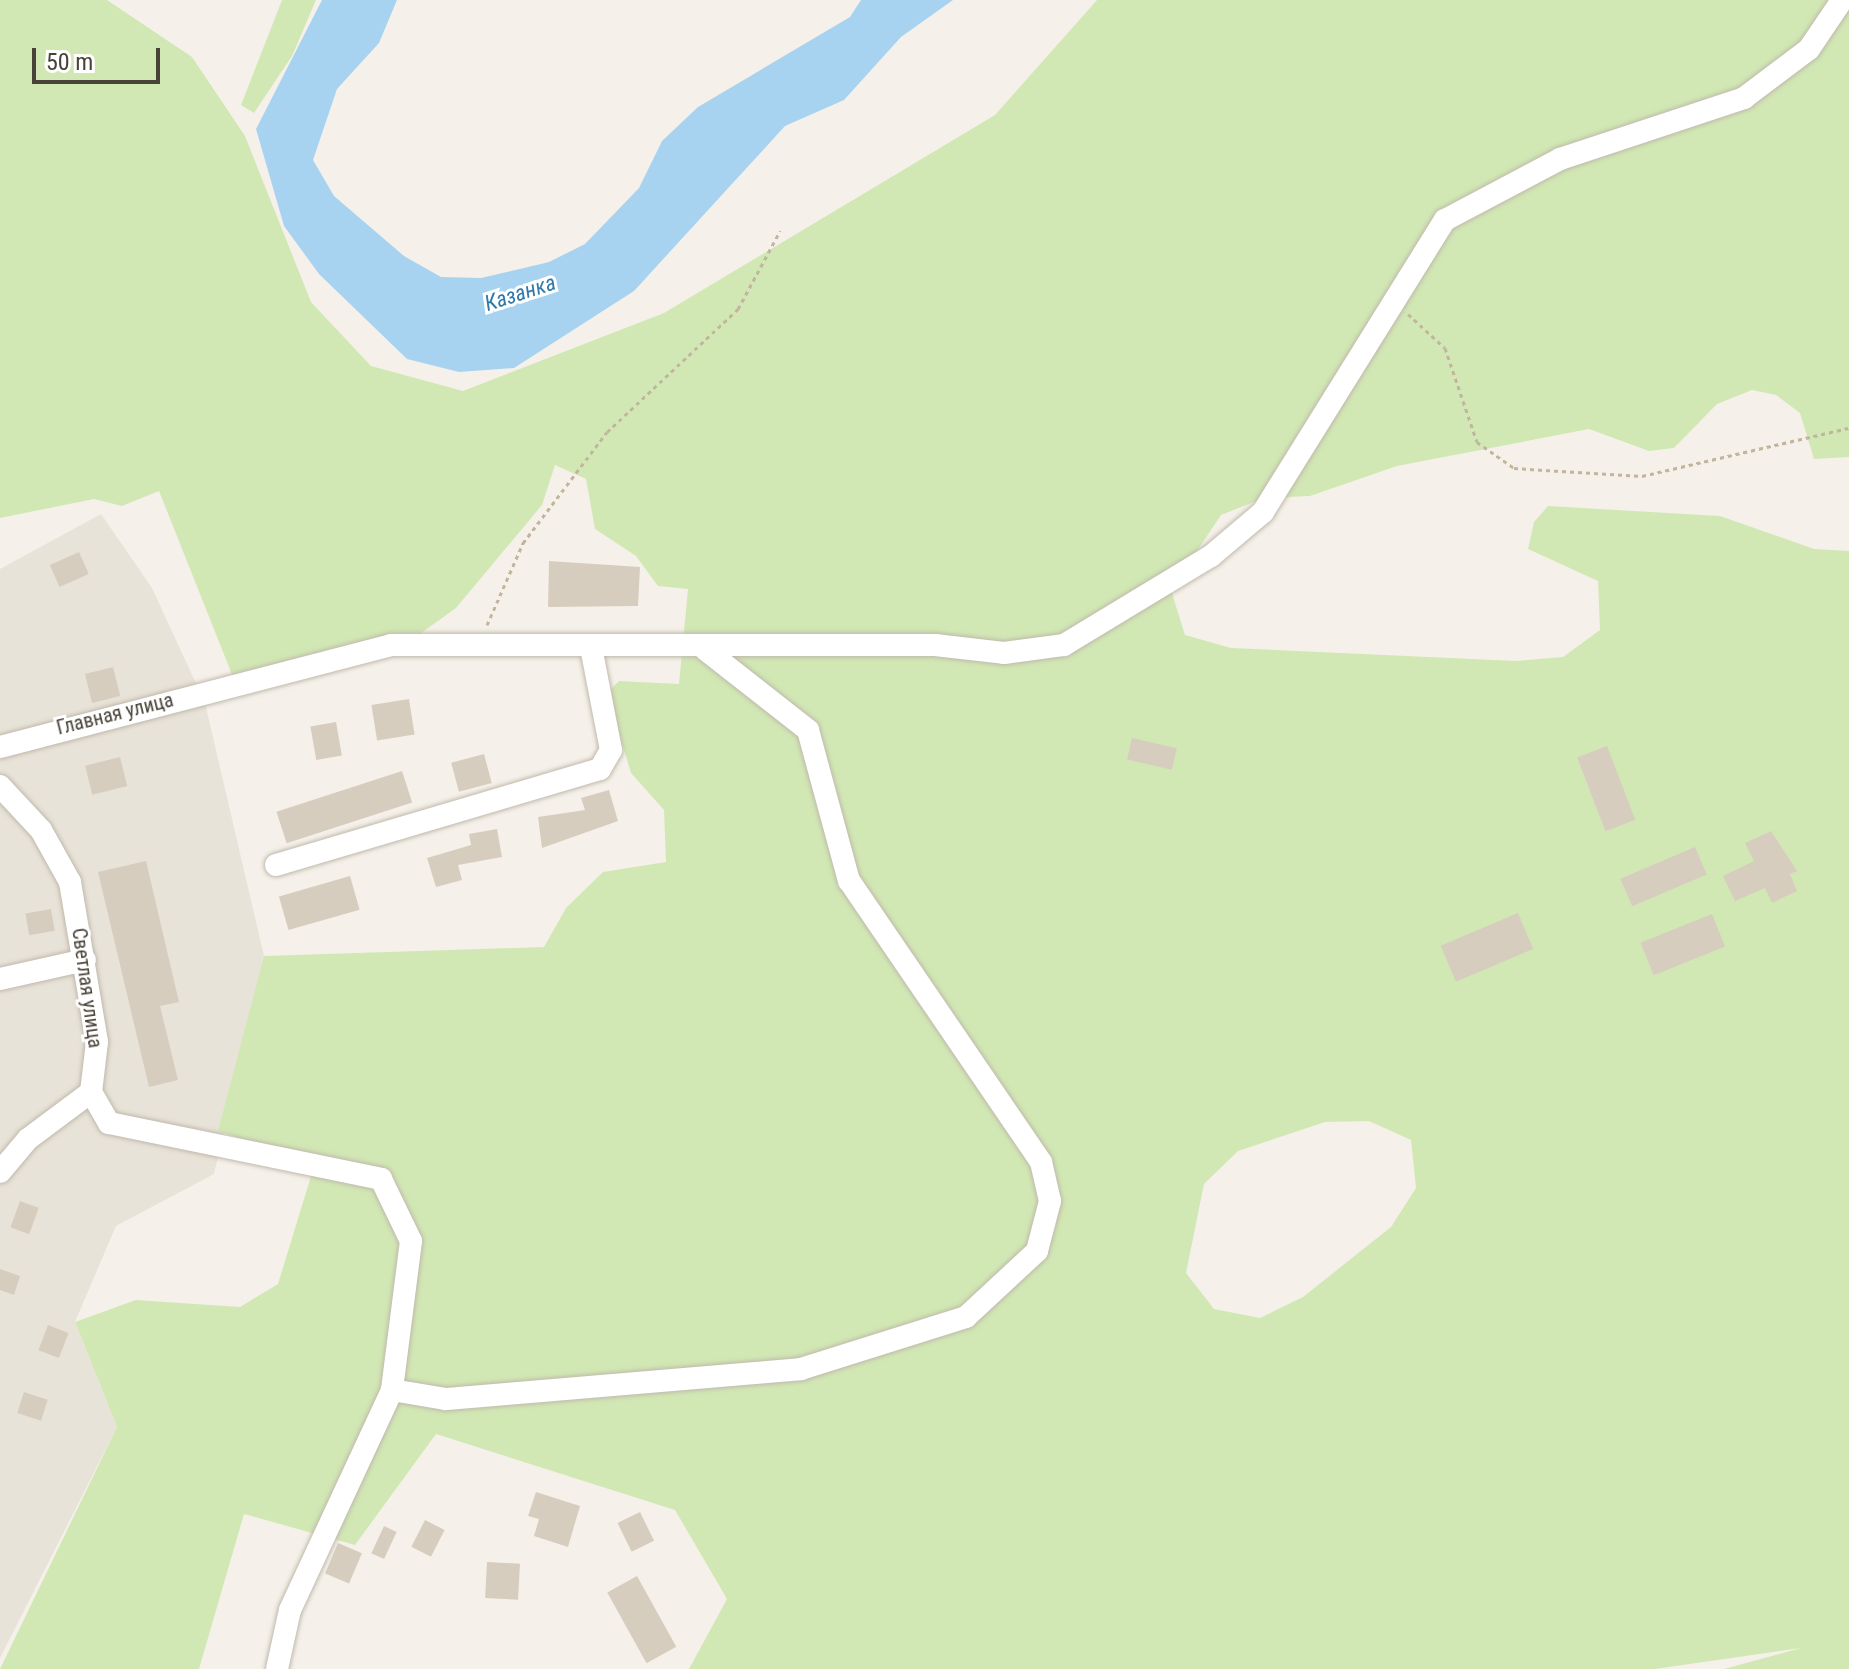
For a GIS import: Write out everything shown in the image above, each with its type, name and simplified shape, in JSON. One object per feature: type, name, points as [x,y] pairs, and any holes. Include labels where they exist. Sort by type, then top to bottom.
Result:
[{"type":"street","name":"Главная улица","points":[[0,747],[364,649],[479,643],[706,650],[935,645],[1004,653],[1064,645],[1211,556],[1263,512],[1428,239],[1467,204],[1560,159],[1744,98],[1809,49],[1842,0]]},
{"type":"street","points":[[276,865],[600,769],[611,750],[591,647]]},
{"type":"street","points":[[392,1390],[446,1399],[801,1369],[966,1317],[1037,1251],[1050,1201],[1041,1162],[849,881],[808,730],[706,650]]},
{"type":"street","name":"Светлая улица","points":[[0,786],[41,830],[70,882],[97,1042],[91,1092]]},
{"type":"street","points":[[0,979],[85,960]]},
{"type":"street","points":[[0,1172],[28,1139],[91,1092],[109,1123],[381,1179],[411,1241],[392,1390],[290,1610],[277,1669]]},
{"type":"path","points":[[479,643],[523,543],[607,432],[738,309],[780,231]]},
{"type":"path","points":[[1390,299],[1445,348],[1477,442],[1514,468],[1642,476],[1849,428]]},
{"type":"shaded area","points":[[101,514],[152,588],[205,703],[264,956],[214,1174],[116,1226],[75,1322],[117,1427],[0,1658],[0,569]]},
{"type":"green space","points":[[0,0],[107,0],[192,57],[245,136],[311,302],[371,366],[463,391],[664,313],[995,115],[1097,0],[1849,0],[1849,457],[1814,459],[1800,413],[1776,395],[1752,390],[1717,404],[1674,448],[1649,451],[1589,429],[1397,466],[1310,496],[1264,498],[1221,515],[1171,590],[1185,635],[1231,648],[1516,661],[1563,657],[1600,630],[1598,581],[1528,549],[1534,522],[1548,506],[1720,516],[1814,549],[1849,551],[1849,1669],[1724,1669],[1801,1648],[1655,1669],[689,1669],[727,1599],[675,1510],[436,1434],[355,1545],[244,1514],[199,1669],[0,1669],[117,1427],[75,1322],[136,1300],[240,1307],[278,1284],[315,1163],[218,1131],[264,956],[544,947],[566,908],[603,872],[666,862],[664,810],[631,773],[607,693],[619,681],[679,684],[688,589],[658,586],[636,556],[595,529],[586,479],[555,465],[542,505],[456,608],[417,636],[233,677],[159,491],[122,506],[94,499],[0,518]],"holes":[[[1369,1121],[1411,1140],[1416,1188],[1391,1227],[1303,1297],[1260,1318],[1214,1309],[1186,1273],[1204,1184],[1238,1151],[1325,1122]]]},
{"type":"green space","points":[[282,0],[316,0],[292,56],[254,113],[241,105]]},
{"type":"water","name":"Казанка","points":[[322,0],[397,0],[379,43],[337,89],[313,160],[334,196],[404,256],[441,277],[481,278],[549,262],[585,244],[639,188],[662,141],[698,107],[850,17],[861,0],[953,0],[901,37],[844,100],[785,126],[634,291],[514,368],[459,372],[407,359],[319,274],[284,226],[256,129]]},
{"type":"building","points":[[79,552],[89,574],[60,587],[50,565]]},
{"type":"building","points":[[549,561],[640,567],[638,606],[548,607]]},
{"type":"building","points":[[113,667],[120,696],[92,703],[85,674]]},
{"type":"building","points":[[409,699],[415,735],[377,741],[371,705]]},
{"type":"building","points":[[336,722],[342,755],[316,760],[310,727]]},
{"type":"building","points":[[1132,738],[1177,748],[1172,770],[1127,759]]},
{"type":"building","points":[[1607,746],[1635,820],[1605,831],[1577,757]]},
{"type":"building","points":[[484,754],[492,783],[459,792],[451,763]]},
{"type":"building","points":[[120,757],[127,786],[92,795],[85,766]]},
{"type":"building","points":[[402,771],[412,802],[287,843],[276,812]]},
{"type":"building","points":[[609,790],[618,821],[542,848],[538,817],[585,810],[581,798]]},
{"type":"building","points":[[497,829],[502,857],[458,865],[462,880],[436,887],[427,858],[471,845],[469,834]]},
{"type":"building","points":[[1771,831],[1797,871],[1790,874],[1797,891],[1772,903],[1765,888],[1735,901],[1723,876],[1754,861],[1745,843]]},
{"type":"building","points":[[1695,847],[1707,875],[1632,906],[1620,879]]},
{"type":"building","points":[[146,861],[179,1002],[160,1006],[178,1080],[149,1087],[98,872]]},
{"type":"building","points":[[350,876],[360,910],[289,930],[279,896]]},
{"type":"building","points":[[51,909],[55,931],[29,935],[25,914]]},
{"type":"building","points":[[1518,913],[1533,949],[1456,982],[1441,946]]},
{"type":"building","points":[[1712,914],[1725,946],[1654,975],[1641,943]]},
{"type":"building","points":[[20,1201],[39,1208],[29,1234],[10,1227]]},
{"type":"building","points":[[0,1269],[20,1276],[14,1295],[0,1290]]},
{"type":"building","points":[[48,1325],[69,1333],[59,1358],[38,1350]]},
{"type":"building","points":[[24,1392],[48,1400],[41,1421],[17,1413]]},
{"type":"building","points":[[536,1492],[580,1506],[568,1547],[534,1536],[539,1519],[528,1516]]},
{"type":"building","points":[[640,1512],[654,1541],[632,1552],[618,1523]]},
{"type":"building","points":[[425,1520],[445,1530],[431,1557],[411,1547]]},
{"type":"building","points":[[384,1526],[397,1532],[384,1559],[371,1553]]},
{"type":"building","points":[[338,1543],[362,1553],[349,1584],[325,1573]]},
{"type":"building","points":[[487,1562],[520,1564],[518,1600],[485,1598]]},
{"type":"building","points":[[637,1576],[676,1647],[647,1663],[607,1592]]}]
